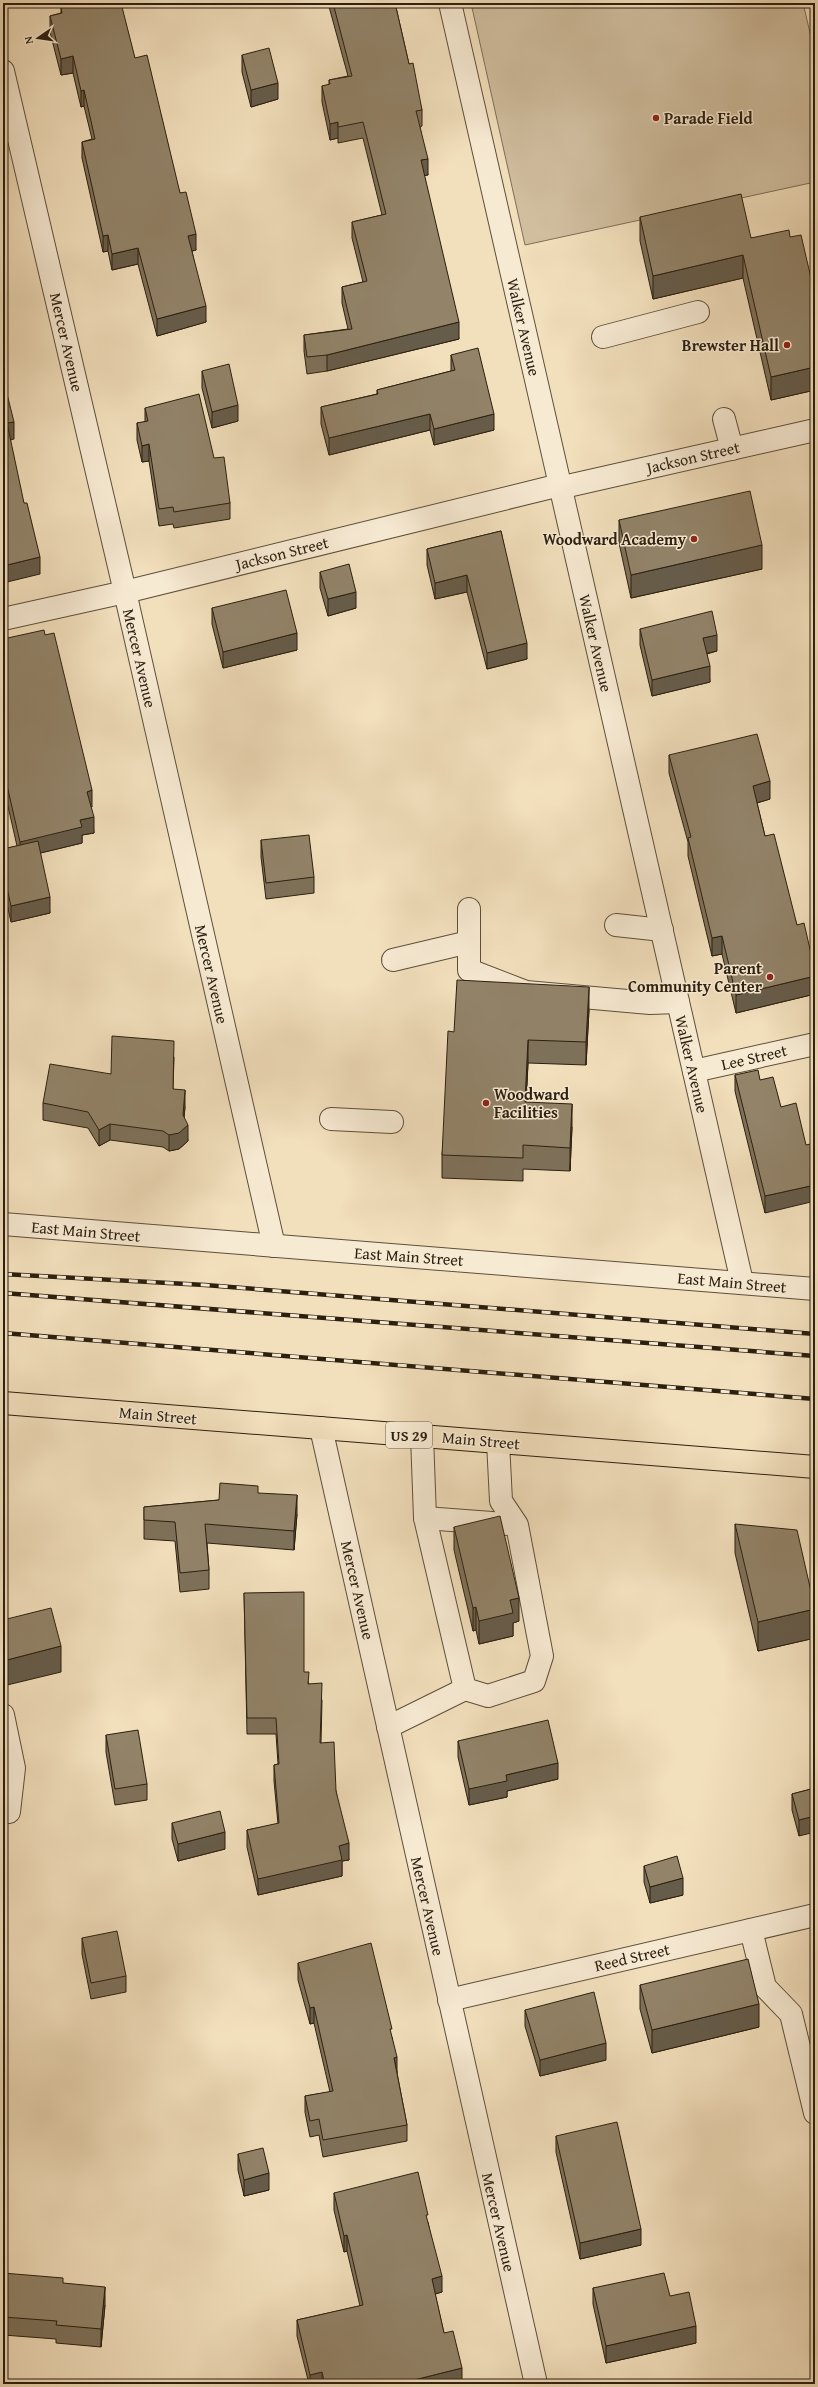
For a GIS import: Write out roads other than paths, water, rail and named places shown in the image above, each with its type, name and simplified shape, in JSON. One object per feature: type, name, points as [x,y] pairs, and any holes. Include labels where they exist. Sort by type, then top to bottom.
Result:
[{"type":"main road","name":"Main Street","points":[[3,1403],[815,1466]]},
{"type":"street","name":"Walker Avenue","points":[[450,3],[566,485],[662,930],[742,1282]]},
{"type":"street","name":"Mercer Avenue","points":[[3,71],[125,592],[274,1246]]},
{"type":"street","points":[[603,337],[698,312]]},
{"type":"street","points":[[724,419],[732,449]]},
{"type":"street","name":"Jackson Street","points":[[3,619],[125,592],[566,485],[815,430]]},
{"type":"street","points":[[470,909],[469,970],[526,992],[650,1003],[678,1002]]},
{"type":"street","points":[[616,925],[662,930]]},
{"type":"street","points":[[393,960],[469,942]]},
{"type":"street","name":"Lee Street","points":[[694,1071],[815,1044]]},
{"type":"street","points":[[331,1119],[392,1122]]},
{"type":"street","name":"East Main Street","points":[[3,1224],[815,1289]]},
{"type":"street","name":"Mercer Avenue","points":[[322,1428],[536,2384]]},
{"type":"street","points":[[422,1436],[425,1518],[465,1689]]},
{"type":"street","points":[[388,1727],[465,1689],[488,1696],[534,1681],[542,1656],[516,1525],[501,1501],[498,1442]]},
{"type":"street","points":[[425,1518],[516,1525]]},
{"type":"street","points":[[3,1715],[14,1768],[9,1812],[3,1813]]},
{"type":"street","name":"Reed Street","points":[[449,2000],[815,1915]]},
{"type":"street","points":[[751,1930],[765,1987],[791,2014],[815,2113]]},
{"type":"railway","points":[[3,1274],[205,1285],[815,1334]]},
{"type":"railway","points":[[3,1293],[815,1356]]},
{"type":"railway","points":[[3,1333],[815,1399]]},
{"type":"place","name":"Parade Field","points":[[656,118]]},
{"type":"place","name":"Brewster Hall","points":[[787,345]]},
{"type":"place","name":"Woodward Academy","points":[[694,539]]},
{"type":"place","name":"Parent Community Center","points":[[770,977]]},
{"type":"place","name":"Woodward Facilities","points":[[486,1103]]}]
